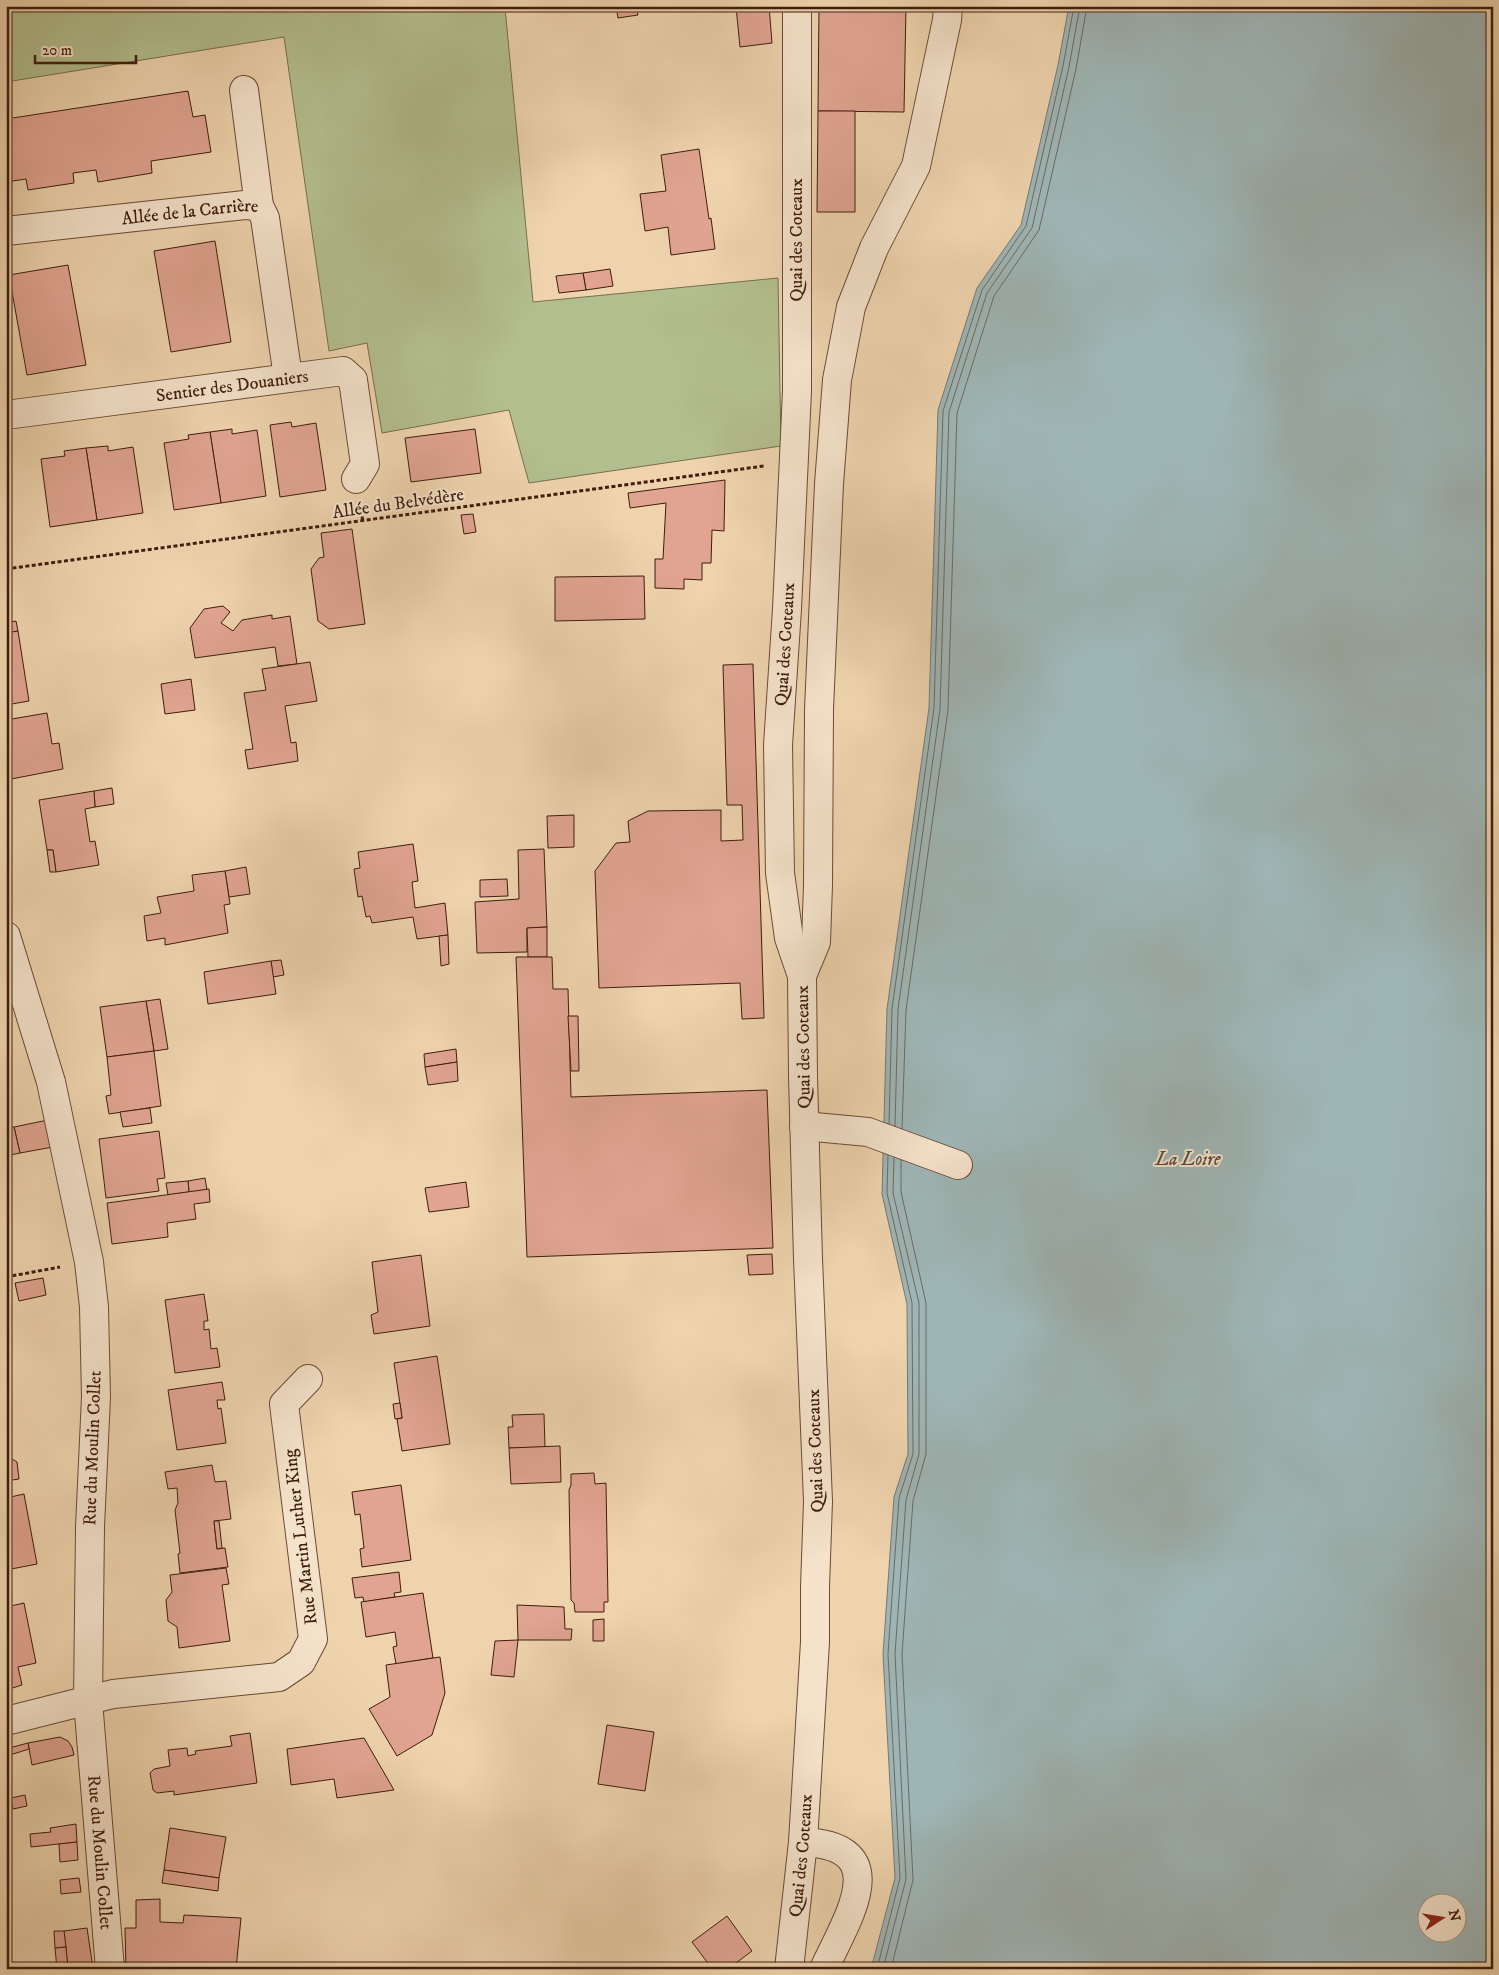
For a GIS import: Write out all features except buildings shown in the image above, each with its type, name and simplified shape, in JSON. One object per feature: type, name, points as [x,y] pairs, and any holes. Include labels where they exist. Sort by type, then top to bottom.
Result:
[{"type":"street","name":"Quai des Coteaux","points":[[789,1969],[803,1842],[815,1642],[818,1501],[804,1126],[802,976],[789,938],[780,873],[778,745],[787,609],[797,391],[797,6]]},
{"type":"street","points":[[802,976],[816,942],[819,709],[828,484],[837,380],[851,307],[874,248],[916,166],[947,20],[948,6]]},
{"type":"street","points":[[244,90],[259,206]]},
{"type":"street","name":"Allée de la Carrière","points":[[6,231],[245,205],[259,206],[265,218],[288,377]]},
{"type":"street","name":"Sentier des Douaniers","points":[[6,415],[343,371],[353,380],[365,464],[356,478]]},
{"type":"street","name":"Rue du Moulin Collet","points":[[6,936],[50,1082],[89,1262],[94,1307],[96,1397],[90,1527],[88,1701],[110,1969]]},
{"type":"street","points":[[804,1126],[868,1132],[958,1165]]},
{"type":"street","name":"Rue Martin Luther King","points":[[6,1721],[113,1694],[279,1677],[301,1662],[313,1639],[284,1404],[308,1378]]},
{"type":"street","points":[[803,1842],[831,1845],[845,1853],[854,1862],[859,1879],[857,1895],[851,1912],[824,1969]]},
{"type":"path","name":"Allée du Belvédère","points":[[6,569],[793,462]]},
{"type":"path","points":[[6,1277],[89,1262]]},
{"type":"green space","points":[[6,6],[480,6],[505,8],[533,302],[778,278],[781,446],[529,483],[509,410],[382,433],[367,343],[329,351],[284,37],[6,82]]},
{"type":"water","name":"La Loire","points":[[1069,6],[1493,6],[1493,1969],[871,1969],[895,1878],[883,1654],[894,1497],[908,1454],[907,1304],[882,1194],[887,1009],[929,708],[938,410],[977,288],[1021,225],[1058,65]]}]
